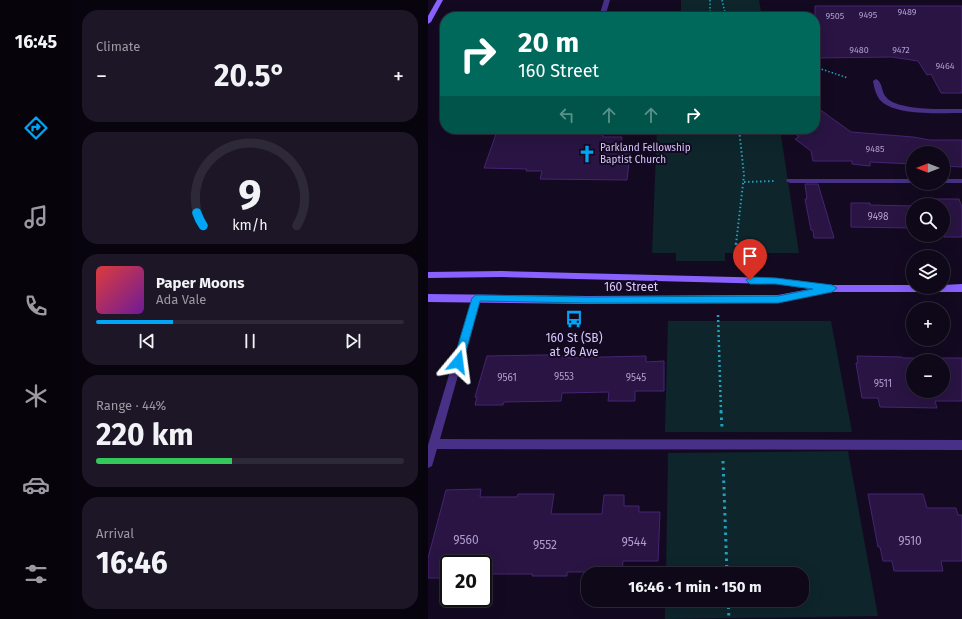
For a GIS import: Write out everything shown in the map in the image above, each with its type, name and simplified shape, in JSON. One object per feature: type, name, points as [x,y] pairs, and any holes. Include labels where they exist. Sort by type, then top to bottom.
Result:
[{"type":"main road","points":[[428,22],[440,0]]},
{"type":"main road","name":"160 Street","points":[[428,275],[502,274],[776,281],[832,288],[962,288]]},
{"type":"main road","name":"160 Street","points":[[428,298],[588,300],[778,299],[832,288]]},
{"type":"street","points":[[603,12],[606,0]]},
{"type":"street","points":[[876,82],[883,98],[894,104],[923,110],[962,111]]},
{"type":"lane","points":[[790,181],[906,181]]},
{"type":"lane","points":[[950,181],[962,181]]},
{"type":"lane","points":[[428,463],[476,298]]},
{"type":"lane","points":[[434,444],[962,445]]},
{"type":"path","points":[[710,0],[710,12]]},
{"type":"path","points":[[722,0],[725,12]]},
{"type":"path","points":[[820,69],[848,78]]},
{"type":"path","points":[[737,272],[737,239],[744,182],[740,134]]},
{"type":"path","points":[[744,182],[790,181]]},
{"type":"path","points":[[718,315],[722,428]]},
{"type":"path","points":[[723,459],[727,567]]},
{"type":"path","points":[[728,607],[729,619]]},
{"type":"green space","points":[[681,0],[759,0],[761,12],[681,12]]},
{"type":"green space","points":[[657,134],[781,134],[799,253],[725,253],[725,261],[676,261],[676,253],[652,253]]},
{"type":"green space","points":[[668,321],[831,321],[852,432],[665,432]]},
{"type":"green space","points":[[848,451],[878,616],[665,619],[665,607],[809,607],[809,567],[666,567],[668,453]]},
{"type":"building","points":[[815,6],[962,6],[962,93],[941,93],[931,74],[927,75],[918,61],[892,57],[820,58],[820,12],[815,12]]},
{"type":"building","points":[[820,110],[851,132],[913,137],[930,140],[962,140],[962,167],[950,166],[950,146],[906,146],[906,164],[870,162],[870,166],[852,164],[852,161],[813,161],[811,151],[795,139],[799,137],[795,134],[820,134]]},
{"type":"building","name":"Parkland Fellowship Baptist Church","points":[[496,134],[603,134],[603,137],[622,137],[621,145],[631,145],[627,180],[540,179],[542,171],[526,171],[527,169],[484,168]]},
{"type":"building","points":[[805,184],[818,184],[834,238],[814,238],[805,199],[807,199]]},
{"type":"building","points":[[950,199],[959,199],[962,207],[962,237],[950,237]]},
{"type":"building","points":[[851,203],[906,206],[906,228],[851,227]]},
{"type":"building","points":[[562,355],[562,358],[646,356],[646,362],[664,361],[664,391],[635,391],[635,401],[608,401],[609,392],[562,393],[561,401],[504,402],[503,405],[475,405],[477,397],[475,397],[487,356]]},
{"type":"building","points":[[857,356],[906,358],[906,398],[950,398],[950,358],[962,358],[962,401],[935,401],[937,408],[880,407],[878,398],[862,398],[856,363],[858,363]]},
{"type":"building","points":[[481,489],[480,497],[517,497],[518,494],[554,494],[551,514],[602,514],[604,495],[624,495],[624,506],[639,506],[639,512],[660,512],[658,561],[623,561],[622,567],[581,567],[581,572],[567,572],[567,576],[532,576],[533,574],[492,574],[492,555],[440,555],[440,578],[428,578],[428,558],[446,490]]},
{"type":"building","points":[[868,494],[923,494],[927,508],[956,508],[958,515],[962,515],[962,561],[941,561],[943,571],[894,571],[892,561],[883,561],[880,547],[878,547]]},
{"type":"place","name":"Parkland Fellowship Baptist Church","points":[[587,154]]},
{"type":"place","name":"160 St (SB) at 96 Ave","points":[[574,319]]},
{"type":"route","points":[[458,362],[476,298],[588,300],[778,299],[832,288],[776,281],[750,280]]}]
